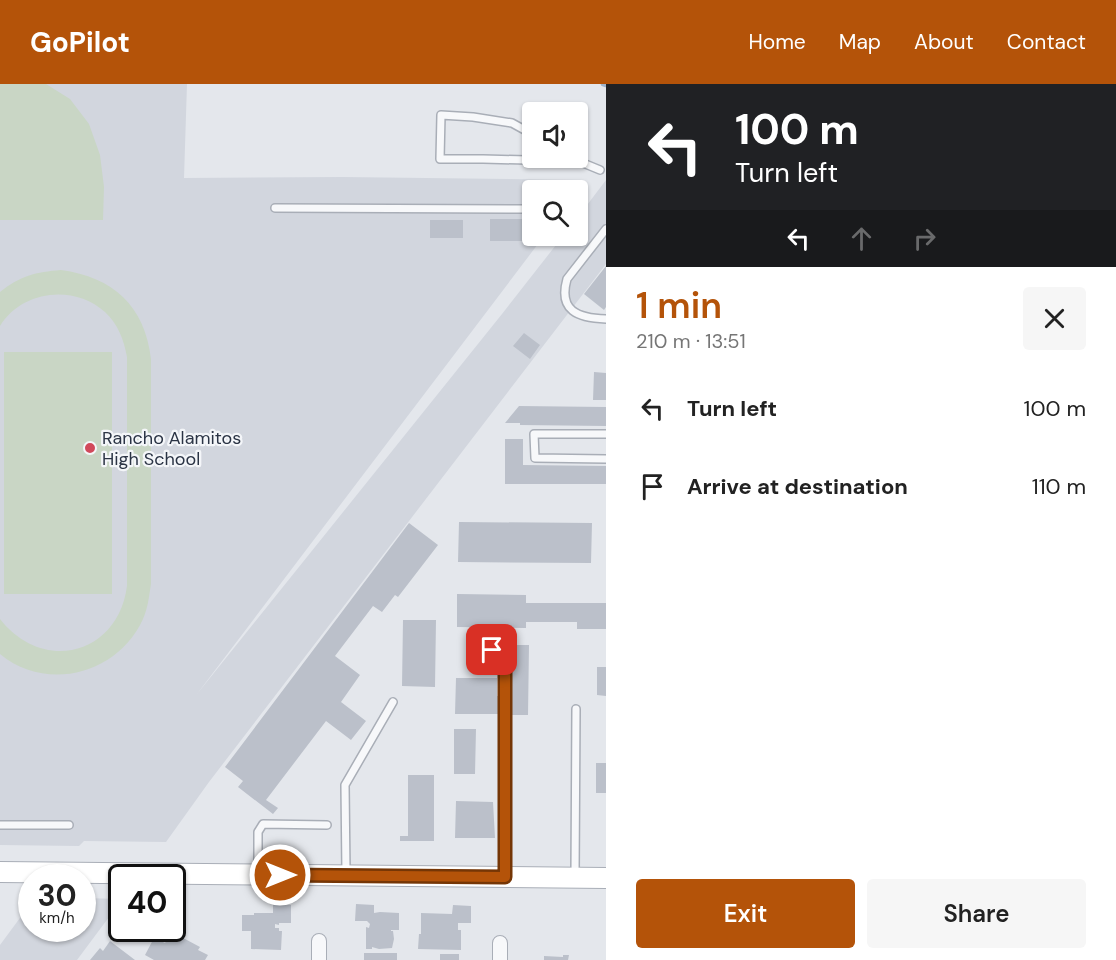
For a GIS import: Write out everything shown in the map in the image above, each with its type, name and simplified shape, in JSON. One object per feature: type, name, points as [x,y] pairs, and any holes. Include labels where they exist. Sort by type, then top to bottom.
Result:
[{"type":"street","points":[[0,872],[606,878]]},
{"type":"street","points":[[319,941],[319,960]]},
{"type":"street","points":[[500,943],[500,960]]},
{"type":"lane","points":[[522,128],[512,123],[473,117],[441,116],[440,159],[522,159]]},
{"type":"lane","points":[[588,165],[600,170]]},
{"type":"lane","points":[[275,207],[522,209]]},
{"type":"lane","points":[[606,229],[567,279],[565,295],[568,308],[575,313],[587,318],[606,319]]},
{"type":"lane","points":[[606,434],[534,434],[535,459],[606,459]]},
{"type":"lane","points":[[479,646],[492,650],[504,659],[505,667],[505,877]]},
{"type":"lane","points":[[346,876],[345,785],[393,702]]},
{"type":"lane","points":[[575,878],[576,709]]},
{"type":"lane","points":[[258,875],[258,831],[263,824],[327,825]]},
{"type":"lane","points":[[0,825],[69,825]]},
{"type":"shaded area","points":[[0,84],[187,84],[184,178],[582,180],[522,180],[522,246],[536,246],[197,694],[555,246],[588,246],[588,204],[606,180],[606,264],[209,782],[166,842],[84,841],[79,846],[0,845]]},
{"type":"shaded area","points":[[96,898],[108,899],[108,918],[96,935]]},
{"type":"shaded area","points":[[18,921],[18,942],[90,942],[77,960],[0,960],[0,945]]},
{"type":"green space","points":[[0,84],[46,84],[70,99],[89,124],[100,155],[104,187],[103,220],[0,220]]},
{"type":"green space","points":[[61,270],[96,279],[111,287],[134,309],[148,340],[151,359],[151,584],[143,619],[132,638],[117,653],[99,665],[80,672],[59,675],[39,673],[19,666],[0,654],[0,619],[17,636],[37,647],[57,651],[76,649],[94,641],[109,628],[121,609],[127,586],[127,357],[120,333],[110,317],[92,303],[79,297],[64,295],[35,298],[21,305],[0,326],[0,292],[14,282],[29,276]]},
{"type":"green space","points":[[4,352],[112,352],[112,594],[4,594]]},
{"type":"building","points":[[490,219],[522,219],[522,241],[490,241]]},
{"type":"building","points":[[430,220],[463,220],[463,238],[430,238]]},
{"type":"building","points":[[606,266],[606,307],[604,310],[584,294]]},
{"type":"building","points":[[524,333],[540,345],[530,359],[513,346]]},
{"type":"building","points":[[594,372],[606,373],[606,400],[593,400]]},
{"type":"building","points":[[519,406],[606,407],[606,426],[505,423]]},
{"type":"building","points":[[505,439],[523,439],[523,465],[606,466],[606,484],[505,484]]},
{"type":"building","points":[[459,522],[592,523],[591,563],[458,562]]},
{"type":"building","points":[[409,523],[438,545],[398,597],[395,595],[382,612],[373,606],[335,656],[360,675],[341,702],[366,721],[351,740],[326,721],[266,800],[278,808],[273,814],[238,787],[243,781],[225,767]]},
{"type":"building","points":[[457,594],[526,595],[526,603],[606,603],[606,629],[577,629],[577,622],[526,622],[526,628],[457,627]]},
{"type":"building","points":[[403,620],[436,620],[435,687],[402,686]]},
{"type":"building","points":[[511,645],[529,645],[528,715],[511,715]]},
{"type":"building","points":[[597,667],[606,667],[606,696],[597,695]]},
{"type":"building","points":[[456,678],[497,678],[499,714],[455,714]]},
{"type":"building","points":[[454,729],[476,729],[475,774],[454,774]]},
{"type":"building","points":[[596,763],[606,763],[606,793],[596,793]]},
{"type":"building","points":[[408,775],[434,775],[434,841],[400,841],[400,836],[408,836]]},
{"type":"building","points":[[456,801],[493,802],[495,838],[455,838]]},
{"type":"building","points":[[273,902],[277,902],[277,905],[291,905],[291,923],[275,924],[275,928],[282,931],[281,950],[251,949],[251,931],[242,931],[242,915],[273,913]]},
{"type":"building","points":[[356,904],[374,905],[374,913],[399,913],[399,930],[391,930],[394,939],[392,948],[366,949],[366,927],[369,928],[370,924],[367,921],[355,921]]},
{"type":"building","points":[[453,905],[471,906],[471,923],[458,923],[458,930],[461,930],[461,950],[418,949],[421,913],[452,914]]},
{"type":"building","points":[[186,940],[200,947],[198,950],[208,955],[205,960],[154,960],[145,955],[152,942],[186,942]]},
{"type":"building","points":[[111,942],[135,960],[90,960],[100,948],[103,951]]},
{"type":"building","points":[[364,953],[397,953],[397,960],[364,960]]},
{"type":"building","points":[[440,954],[459,954],[459,960],[440,960]]},
{"type":"building","points":[[563,955],[569,955],[568,960],[544,960],[544,956],[563,957]]},
{"type":"place","name":"Rancho Alamitos High School","points":[[90,448]]},
{"type":"route","points":[[280,875],[505,877],[505,667],[504,659],[492,650]]}]
